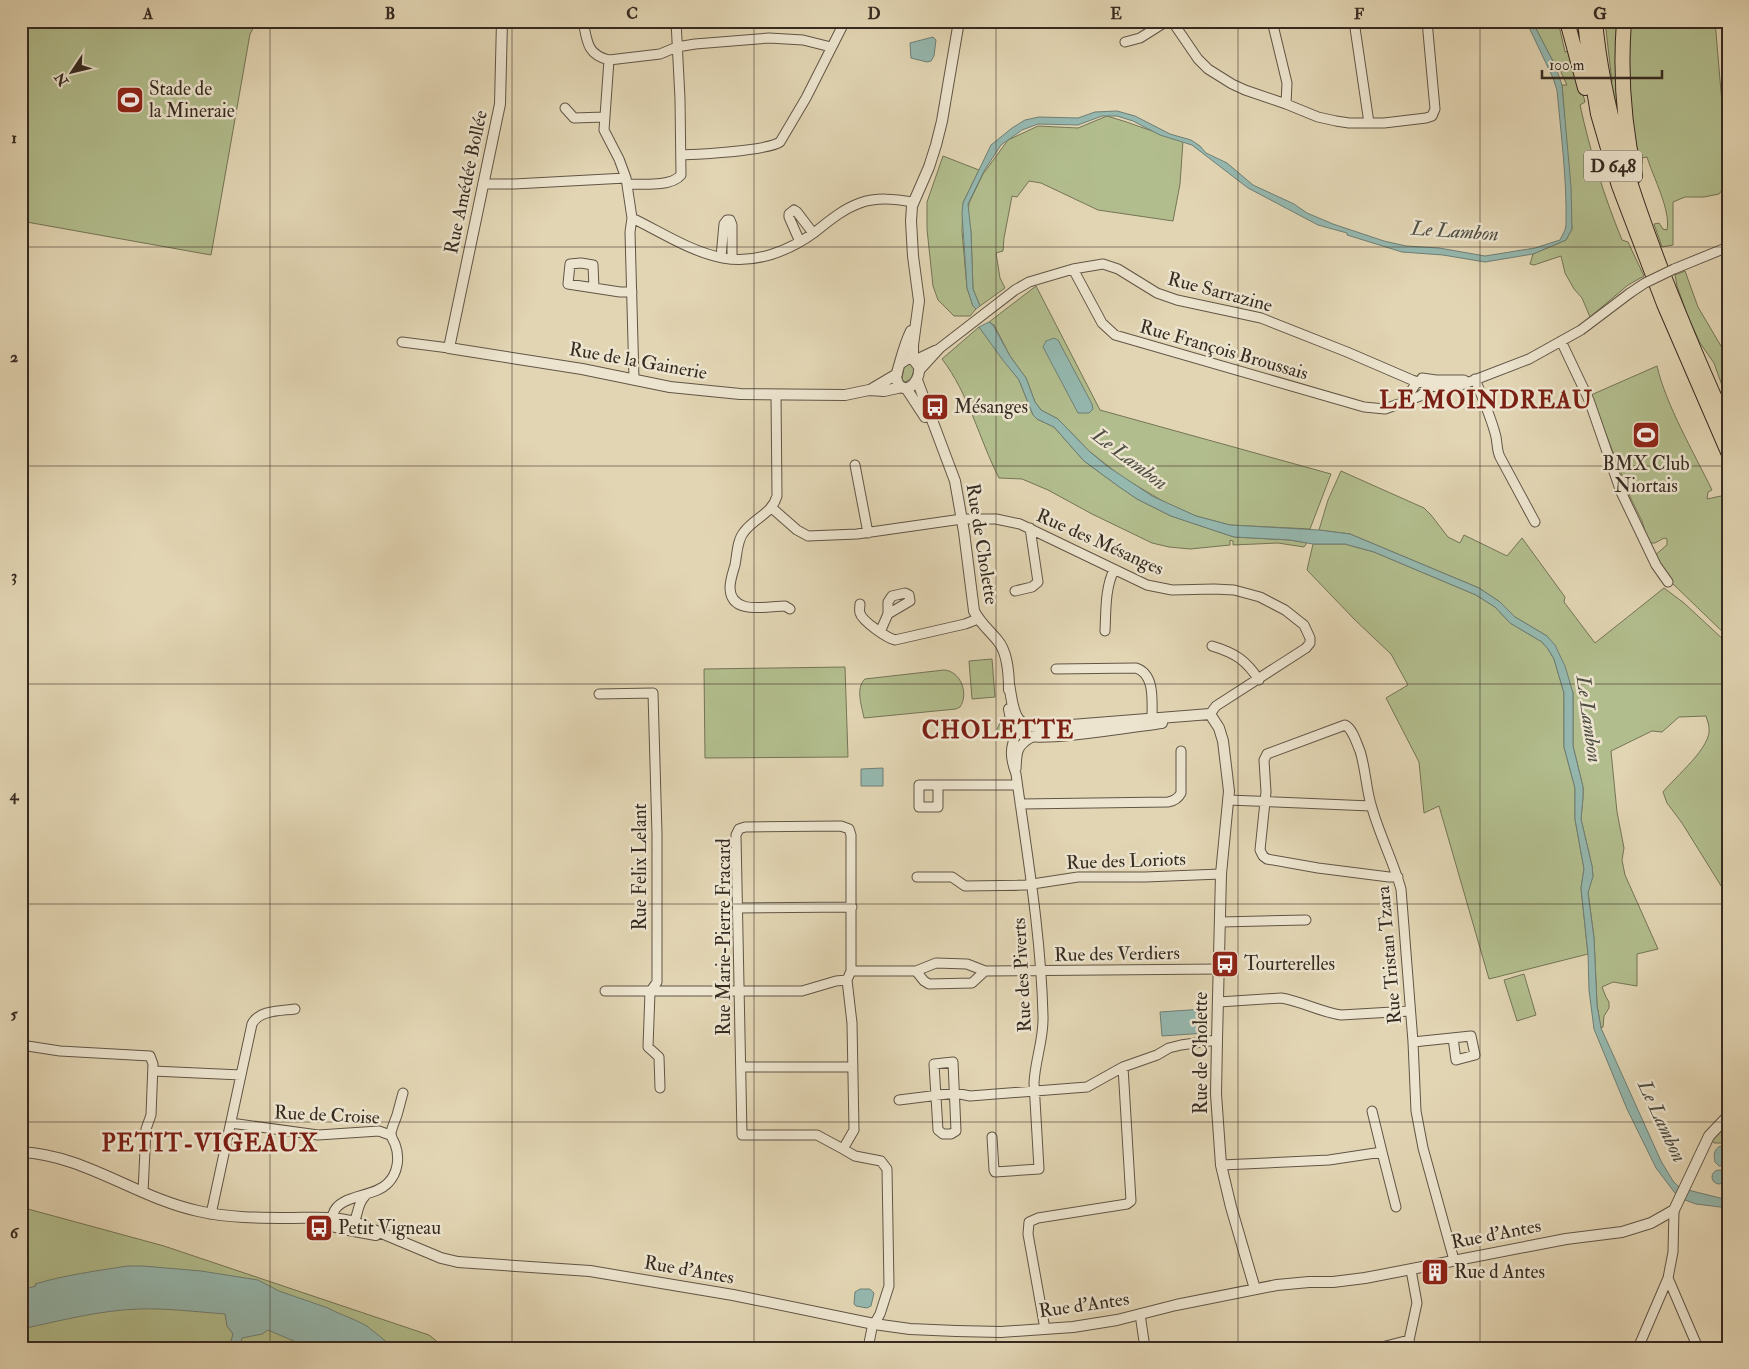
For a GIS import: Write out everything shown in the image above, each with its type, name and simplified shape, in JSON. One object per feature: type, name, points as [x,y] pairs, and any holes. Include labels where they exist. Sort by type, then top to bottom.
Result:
[{"type":"highway","points":[[1567,21],[1604,162],[1669,303]]},
{"type":"highway","name":"D 648","points":[[1585,21],[1594,90],[1604,137],[1619,186],[1669,303],[1728,452]]},
{"type":"highway","name":"D 648","points":[[1595,21],[1604,88],[1620,153],[1669,303],[1728,427]]},
{"type":"highway","points":[[1624,21],[1622,50],[1624,90],[1632,159],[1669,303]]},
{"type":"street","name":"Rue Amédée Bollée","points":[[449,348],[500,104],[502,21]]},
{"type":"street","points":[[583,21],[590,48],[597,57],[609,60],[660,54],[677,47],[695,44],[769,38],[803,40],[831,47]]},
{"type":"street","points":[[483,184],[674,181],[681,175],[682,155],[676,21]]},
{"type":"street","points":[[682,155],[724,152],[778,143],[806,98],[845,21]]},
{"type":"street","points":[[915,323],[904,348],[897,374],[897,382],[904,388],[914,385],[918,375],[913,345],[919,301],[911,221],[913,202],[929,167],[942,121],[960,21]]},
{"type":"street","points":[[1125,42],[1140,38],[1167,21]]},
{"type":"street","points":[[1172,21],[1198,59],[1208,69],[1232,84],[1318,117],[1336,121],[1369,123],[1432,116],[1435,109],[1427,21]]},
{"type":"street","points":[[1272,21],[1287,83],[1286,104]]},
{"type":"street","points":[[1354,21],[1369,123]]},
{"type":"street","points":[[609,60],[604,130],[619,159],[626,181],[632,218],[630,232],[634,379]]},
{"type":"street","points":[[565,108],[574,118],[604,117]]},
{"type":"street","points":[[632,218],[697,250],[721,258],[755,258],[780,252],[800,242],[844,210],[861,203],[895,199],[913,202]]},
{"type":"street","points":[[800,242],[789,217],[791,211],[797,212],[813,233]]},
{"type":"street","points":[[721,258],[724,224],[727,220],[730,220],[732,225],[732,259]]},
{"type":"street","name":"Rue Sarrazine","points":[[914,360],[940,348],[1015,290],[1029,282],[1073,269],[1103,264],[1118,269],[1157,293],[1177,300],[1261,318],[1393,371],[1425,381],[1473,380],[1529,359],[1591,323],[1645,283],[1728,246]]},
{"type":"street","name":"Rue François Broussais","points":[[1073,269],[1102,323],[1115,335],[1364,407],[1385,409],[1420,396],[1425,381]]},
{"type":"street","points":[[594,288],[632,292]]},
{"type":"street","points":[[1561,341],[1589,400],[1622,492],[1656,565],[1668,582]]},
{"type":"street","name":"Rue de la Gainerie","points":[[402,342],[582,369],[678,388],[740,394],[845,394],[869,390],[904,388]]},
{"type":"street","name":"Rue Sarrazine","points":[[918,375],[940,348]]},
{"type":"street","points":[[901,363],[907,359],[914,360]]},
{"type":"street","name":"Rue de la Gainerie","points":[[869,390],[897,374]]},
{"type":"street","name":"Rue de Cholette","points":[[918,375],[955,482],[962,519],[972,601],[978,620],[1001,645],[1006,658],[1014,712],[1024,733]]},
{"type":"street","points":[[1473,380],[1490,417],[1500,457],[1534,522]]},
{"type":"street","points":[[1401,402],[1425,381]]},
{"type":"street","name":"Rue de Cholette","points":[[904,388],[937,434]]},
{"type":"street","points":[[776,395],[777,490],[775,503],[772,508],[742,535],[730,590],[735,600],[744,606],[757,609],[784,606],[790,609]]},
{"type":"street","points":[[855,465],[868,533]]},
{"type":"street","name":"Rue des Mésanges","points":[[772,508],[797,530],[808,536],[868,533],[962,519],[996,519],[1020,524],[1148,585],[1172,590],[1214,589],[1250,594],[1270,602],[1294,617],[1308,632],[1310,643],[1300,654],[1216,706],[1210,714]]},
{"type":"street","points":[[1015,591],[1032,588],[1038,582],[1030,528]]},
{"type":"street","points":[[1105,631],[1109,582],[1114,570]]},
{"type":"street","points":[[860,604],[860,614],[884,636],[895,640],[978,620]]},
{"type":"street","points":[[880,632],[888,614]]},
{"type":"street","points":[[1212,646],[1238,656],[1259,680]]},
{"type":"street","points":[[1056,668],[1140,669],[1146,673],[1150,681],[1152,718]]},
{"type":"street","name":"Rue Felix Lelant","points":[[599,694],[653,693],[657,834],[656,982],[650,992],[648,1047],[659,1056],[660,1088]]},
{"type":"street","points":[[1024,733],[1036,728],[1210,714]]},
{"type":"street","name":"Rue de Cholette","points":[[1210,714],[1219,728],[1223,741],[1226,758],[1228,800],[1221,874],[1217,1040],[1216,1094],[1221,1165],[1255,1289]]},
{"type":"street","points":[[1024,733],[1074,734],[1174,722],[1193,715]]},
{"type":"street","name":"Rue Tristan Tzara","points":[[1265,801],[1264,760],[1267,754],[1345,725],[1349,727],[1363,762],[1371,806],[1398,877],[1404,902],[1416,1111],[1423,1148],[1454,1260]]},
{"type":"street","name":"Rue des Piverts","points":[[992,1137],[995,1172],[1039,1169],[1034,1070],[1043,1028],[1036,912],[1016,774],[1010,754],[1012,742],[1024,733]]},
{"type":"street","points":[[1020,804],[1174,801],[1181,794],[1180,751]]},
{"type":"street","points":[[938,785],[1017,785]]},
{"type":"street","points":[[1228,800],[1371,806]]},
{"type":"street","points":[[1265,801],[1260,850],[1262,856],[1267,859],[1318,868],[1398,877]]},
{"type":"street","name":"Rue Marie-Pierre Fracard","points":[[843,1149],[854,1130],[849,975],[852,907],[851,836],[849,829],[841,826],[745,827],[736,834],[742,1135],[817,1135],[855,1156],[881,1161],[887,1169],[890,1280],[888,1292],[874,1324]]},
{"type":"street","name":"Rue des Loriots","points":[[917,877],[952,877],[965,886],[1032,884],[1078,877],[1146,878],[1221,874]]},
{"type":"street","points":[[738,908],[852,907]]},
{"type":"street","points":[[1221,922],[1306,920]]},
{"type":"street","name":"Rue des Verdiers","points":[[605,991],[802,992],[849,975],[916,971],[936,963],[967,964],[985,971],[1219,969]]},
{"type":"street","points":[[916,971],[929,984],[972,983],[985,971]]},
{"type":"street","points":[[1219,1002],[1281,998],[1290,999],[1329,1014],[1341,1015],[1410,1011]]},
{"type":"street","points":[[211,1214],[248,1036],[254,1019],[269,1013],[295,1009]]},
{"type":"street","points":[[1413,1042],[1453,1038]]},
{"type":"street","points":[[899,1100],[955,1093],[970,1096],[1088,1088],[1123,1067],[1181,1044],[1217,1040]]},
{"type":"street","points":[[21,1046],[75,1052],[146,1054],[152,1059],[151,1115],[146,1129],[143,1192]]},
{"type":"street","points":[[953,1062],[956,1131],[951,1134],[943,1134],[938,1130],[936,1095],[934,1064],[953,1062]]},
{"type":"street","points":[[741,1068],[853,1067]]},
{"type":"street","points":[[1045,1329],[1028,1234],[1029,1222],[1038,1218],[1127,1204],[1131,1201],[1123,1067]]},
{"type":"street","points":[[153,1072],[241,1075]]},
{"type":"street","points":[[365,1196],[357,1207],[355,1222],[343,1229],[338,1226],[334,1212],[338,1206],[384,1187],[396,1170],[397,1152],[390,1135],[403,1093]]},
{"type":"street","points":[[1372,1111],[1396,1207]]},
{"type":"street","points":[[1638,1348],[1668,1278],[1673,1252],[1677,1205],[1709,1136],[1728,1116]]},
{"type":"street","name":"Rue de Croise","points":[[231,1122],[318,1135],[379,1132],[390,1135]]},
{"type":"street","name":"Rue d'Antes","points":[[21,1152],[60,1158],[181,1207],[211,1214],[299,1218],[334,1217],[355,1222],[441,1258],[458,1262],[590,1271],[733,1295],[910,1330],[1001,1332],[1073,1327],[1117,1320],[1176,1305],[1255,1289],[1309,1282],[1349,1280],[1411,1270],[1566,1239],[1622,1232],[1650,1223],[1677,1205]]},
{"type":"street","points":[[1221,1165],[1330,1160],[1382,1152]]},
{"type":"street","name":"Rue d'Antes","points":[[299,1218],[387,1237]]},
{"type":"street","points":[[1378,1348],[1410,1344],[1417,1303],[1411,1270]]},
{"type":"street","points":[[1668,1278],[1698,1348]]},
{"type":"street","points":[[1140,1314],[1145,1348]]},
{"type":"street","points":[[868,1348],[874,1324]]},
{"type":"green space","name":"Stade de la Mineraie","points":[[21,21],[257,21],[250,34],[211,255],[21,221]]},
{"type":"green space","points":[[1532,21],[1558,21],[1565,52],[1568,51],[1572,54],[1585,102],[1580,105],[1603,190],[1622,240],[1628,242],[1644,276],[1628,285],[1590,317],[1582,298],[1574,289],[1565,273],[1561,256],[1534,265],[1530,264],[1533,254],[1566,240],[1572,229],[1562,85],[1567,85],[1560,70],[1557,70]]},
{"type":"green space","points":[[1605,21],[1619,21],[1620,130],[1609,83],[1612,82]]},
{"type":"green space","points":[[1628,21],[1715,21],[1728,157],[1728,183],[1719,194],[1704,197],[1685,197],[1673,202],[1673,245],[1662,247],[1654,224],[1659,223],[1663,229],[1667,230],[1668,222],[1664,203],[1647,157],[1642,158],[1642,164],[1638,168],[1632,132],[1627,58]]},
{"type":"green space","points":[[1107,116],[1183,141],[1180,184],[1173,221],[1098,210],[1041,183],[1029,181],[1017,197],[1012,196],[1003,251],[996,253],[1000,278],[1005,288],[980,306],[973,289],[971,232],[968,213],[969,203],[983,174],[1008,140],[1038,126],[1078,128]]},
{"type":"green space","points":[[943,156],[979,170],[963,203],[962,231],[967,288],[973,306],[976,309],[970,316],[954,316],[938,300],[933,286],[927,229],[927,202]]},
{"type":"green space","points":[[1685,271],[1698,307],[1728,358],[1728,402],[1714,363],[1700,343],[1677,286],[1675,275]]},
{"type":"green space","points":[[1036,286],[1100,410],[1331,474],[1310,529],[1230,525],[1196,516],[1166,503],[1122,477],[1089,451],[1058,419],[1041,410],[1035,402],[1026,378],[1010,356],[994,325],[989,322]]},
{"type":"green space","points":[[979,327],[1019,380],[1033,415],[1054,427],[1084,461],[1137,499],[1171,516],[1234,537],[1290,540],[1307,543],[1304,547],[1278,543],[1233,545],[1233,541],[1230,540],[1230,545],[1190,549],[1169,547],[1152,543],[1048,490],[1022,479],[999,478],[967,402],[942,359]]},
{"type":"green space","points":[[910,364],[914,368],[913,373],[911,378],[905,382],[902,379],[904,366]]},
{"type":"green space","points":[[1657,366],[1674,413],[1712,490],[1708,492],[1707,499],[1721,496],[1728,505],[1728,637],[1671,582],[1654,556],[1667,545],[1667,539],[1664,538],[1655,543],[1648,541],[1642,521],[1631,499],[1591,395]]},
{"type":"green space","points":[[1341,471],[1424,508],[1448,537],[1460,543],[1464,535],[1507,556],[1522,538],[1565,597],[1564,602],[1595,643],[1664,588],[1728,642],[1728,897],[1682,823],[1667,803],[1663,792],[1692,762],[1705,744],[1709,728],[1706,716],[1679,717],[1662,732],[1652,731],[1611,751],[1617,812],[1624,848],[1622,860],[1625,875],[1658,949],[1637,954],[1637,986],[1613,982],[1602,987],[1609,1002],[1609,1008],[1604,1016],[1603,1027],[1601,1028],[1597,1005],[1594,938],[1588,892],[1593,876],[1581,819],[1583,787],[1573,746],[1573,693],[1547,636],[1515,617],[1500,602],[1479,588],[1350,534],[1319,530],[1328,500]]},
{"type":"green space","points":[[1313,544],[1345,544],[1374,552],[1476,595],[1495,607],[1510,623],[1542,642],[1548,649],[1554,659],[1564,693],[1564,747],[1575,788],[1575,819],[1584,869],[1581,888],[1588,954],[1489,979],[1439,806],[1424,813],[1419,762],[1386,698],[1408,685],[1391,654],[1307,570]]},
{"type":"green space","points":[[992,659],[995,697],[972,699],[969,661]]},
{"type":"green space","points":[[845,667],[848,757],[705,758],[704,669]]},
{"type":"green space","points":[[944,670],[955,674],[962,684],[964,696],[960,707],[956,709],[864,718],[860,687],[865,679]]},
{"type":"green space","points":[[1006,720],[1011,728],[1012,736],[1007,740],[999,735],[997,729],[1000,723]]},
{"type":"green space","points":[[1524,974],[1536,1015],[1517,1021],[1504,980]]},
{"type":"green space","points":[[1728,1116],[1728,1143],[1714,1143],[1709,1136]]},
{"type":"green space","points":[[28,1209],[164,1246],[429,1335],[445,1348],[21,1348],[21,1211]]},
{"type":"water","points":[[1526,21],[1532,21],[1555,65],[1562,85],[1571,187],[1572,229],[1566,240],[1533,254],[1485,262],[1443,255],[1402,252],[1318,225],[1248,188],[1192,145],[1160,135],[1133,121],[1117,116],[1102,116],[1078,125],[1038,124],[1022,130],[1001,145],[984,171],[968,204],[973,289],[980,306],[976,309],[973,306],[967,288],[963,203],[991,145],[1025,120],[1039,117],[1078,118],[1095,112],[1117,111],[1135,116],[1170,134],[1191,140],[1206,153],[1227,163],[1253,185],[1294,204],[1307,213],[1384,241],[1406,246],[1439,248],[1485,256],[1535,248],[1560,240],[1566,225],[1566,191],[1557,90]]},
{"type":"water","points":[[933,37],[936,40],[934,56],[931,61],[927,62],[911,58],[910,43]]},
{"type":"water","points":[[989,322],[993,325],[1010,356],[1026,378],[1035,402],[1041,410],[1058,419],[1089,451],[1107,466],[1152,496],[1196,516],[1230,525],[1319,530],[1350,534],[1479,588],[1500,602],[1515,617],[1547,636],[1555,645],[1565,666],[1573,693],[1573,746],[1583,787],[1581,819],[1593,876],[1588,893],[1594,938],[1597,1005],[1601,1028],[1661,1161],[1673,1181],[1680,1188],[1728,1200],[1728,1208],[1696,1204],[1685,1200],[1675,1193],[1656,1168],[1627,1109],[1594,1029],[1581,888],[1584,869],[1575,819],[1575,788],[1564,747],[1564,693],[1554,659],[1548,649],[1542,642],[1510,623],[1495,607],[1476,595],[1374,552],[1345,544],[1313,544],[1290,540],[1234,537],[1171,516],[1137,499],[1084,461],[1054,427],[1033,415],[1019,380],[979,327]]},
{"type":"water","points":[[1054,338],[1058,340],[1092,404],[1093,409],[1089,413],[1078,413],[1043,347],[1046,341]]},
{"type":"water","points":[[883,768],[883,786],[861,786],[861,769]]},
{"type":"water","points":[[1204,1009],[1206,1033],[1162,1036],[1160,1012]]},
{"type":"water","points":[[1721,1146],[1725,1146],[1728,1149],[1727,1165],[1719,1166],[1715,1162],[1714,1155],[1715,1151]]},
{"type":"water","points":[[1716,1170],[1722,1170],[1726,1177],[1722,1184],[1716,1184],[1712,1180],[1712,1174]]},
{"type":"water","points":[[127,1266],[201,1271],[258,1280],[279,1291],[328,1308],[367,1326],[394,1348],[310,1348],[268,1330],[262,1334],[242,1338],[239,1348],[229,1348],[233,1334],[227,1326],[225,1314],[172,1310],[140,1309],[110,1311],[21,1329],[21,1290],[58,1278]]},
{"type":"water","points":[[860,1289],[870,1289],[874,1293],[871,1306],[867,1308],[856,1306],[854,1304],[855,1292]]},
{"type":"place","name":"Stade de la Mineraie","points":[[130,100]]},
{"type":"place","name":"Mésanges","points":[[935,407]]},
{"type":"place","name":"BMX Club Niortais","points":[[1646,435]]},
{"type":"place","name":"Tourterelles","points":[[1225,964]]},
{"type":"place","name":"Petit Vigneau","points":[[319,1228]]},
{"type":"place","name":"Rue d Antes","points":[[1435,1272]]},
{"type":"district","name":"LE MOINDREAU","points":[[1486,400]]},
{"type":"district","name":"CHOLETTE","points":[[998,730]]},
{"type":"district","name":"PETIT-VIGEAUX","points":[[210,1143]]},
{"type":"water label","name":"Le Lambon","points":[[1455,231]]},
{"type":"water label","name":"Le Lambon","points":[[1130,459]]},
{"type":"water label","name":"Le Lambon","points":[[1589,719]]},
{"type":"water label","name":"Le Lambon","points":[[1662,1121]]}]
